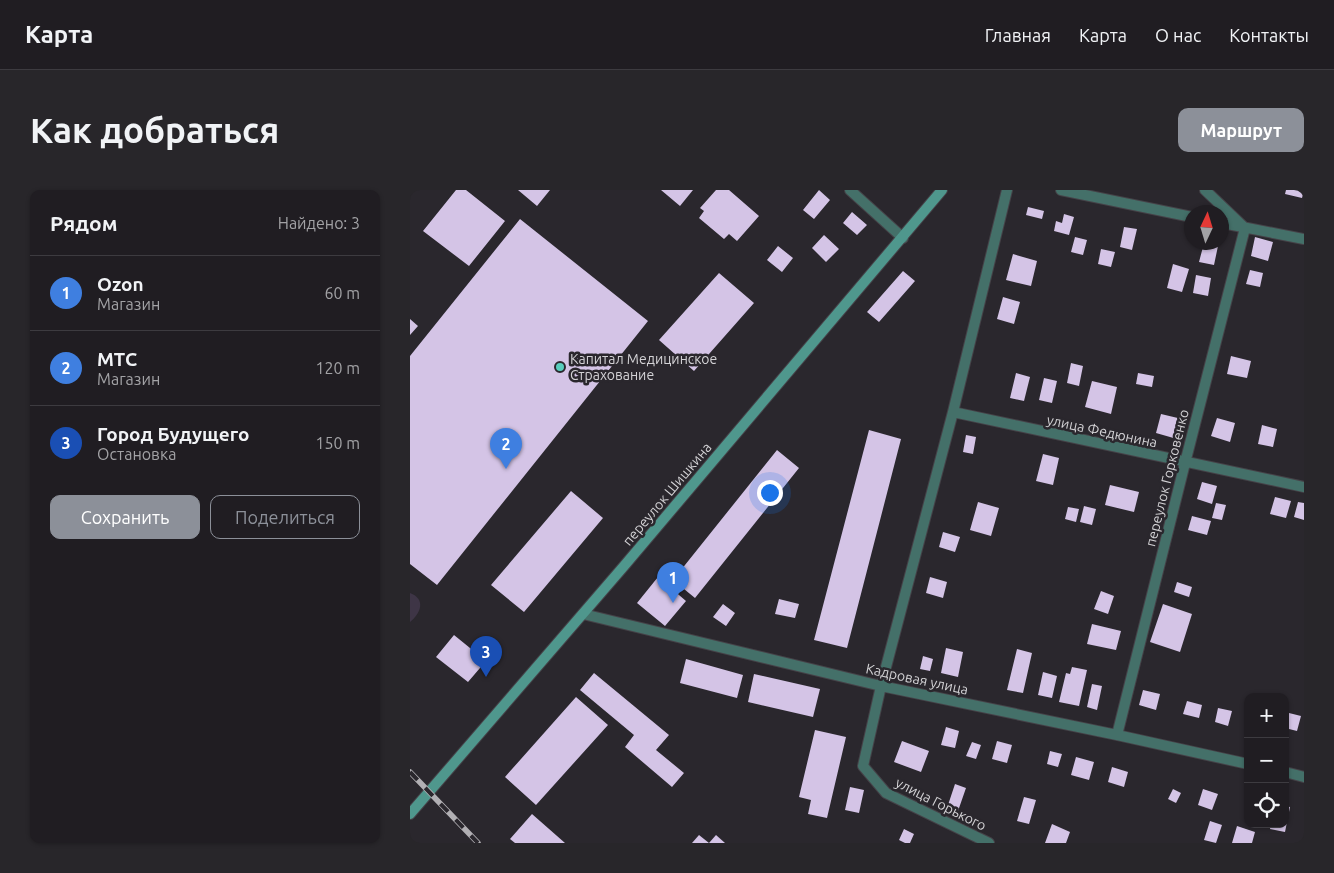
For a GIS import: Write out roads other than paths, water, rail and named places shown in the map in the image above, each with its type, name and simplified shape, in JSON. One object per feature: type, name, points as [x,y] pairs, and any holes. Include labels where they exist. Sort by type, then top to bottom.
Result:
[{"type":"main road","name":"переулок Шишкина","points":[[410,814],[583,614],[942,190]]},
{"type":"street","points":[[850,190],[903,238]]},
{"type":"street","points":[[880,686],[953,412],[1007,190]]},
{"type":"street","points":[[1061,190],[1184,215]]},
{"type":"street","points":[[1205,190],[1245,228]]},
{"type":"street","points":[[1229,225],[1304,239]]},
{"type":"street","name":"переулок Горковенко","points":[[1117,735],[1184,463],[1245,228]]},
{"type":"street","name":"улица Федюнина","points":[[953,412],[1184,463],[1304,487]]},
{"type":"street","name":"Кадровая улица","points":[[583,614],[880,686],[1244,763]]},
{"type":"street","name":"улица Горького","points":[[880,686],[863,766],[886,793],[989,843]]},
{"type":"street","points":[[1289,773],[1304,776]]},
{"type":"railway","points":[[410,772],[478,843]]},
{"type":"place","name":"Капитал Медицинское Страхование","points":[[560,367]]},
{"type":"place","name":"МТС","points":[[506,469]]},
{"type":"place","name":"Ozon","points":[[673,603]]},
{"type":"place","name":"Город Будущего","points":[[486,677]]}]
